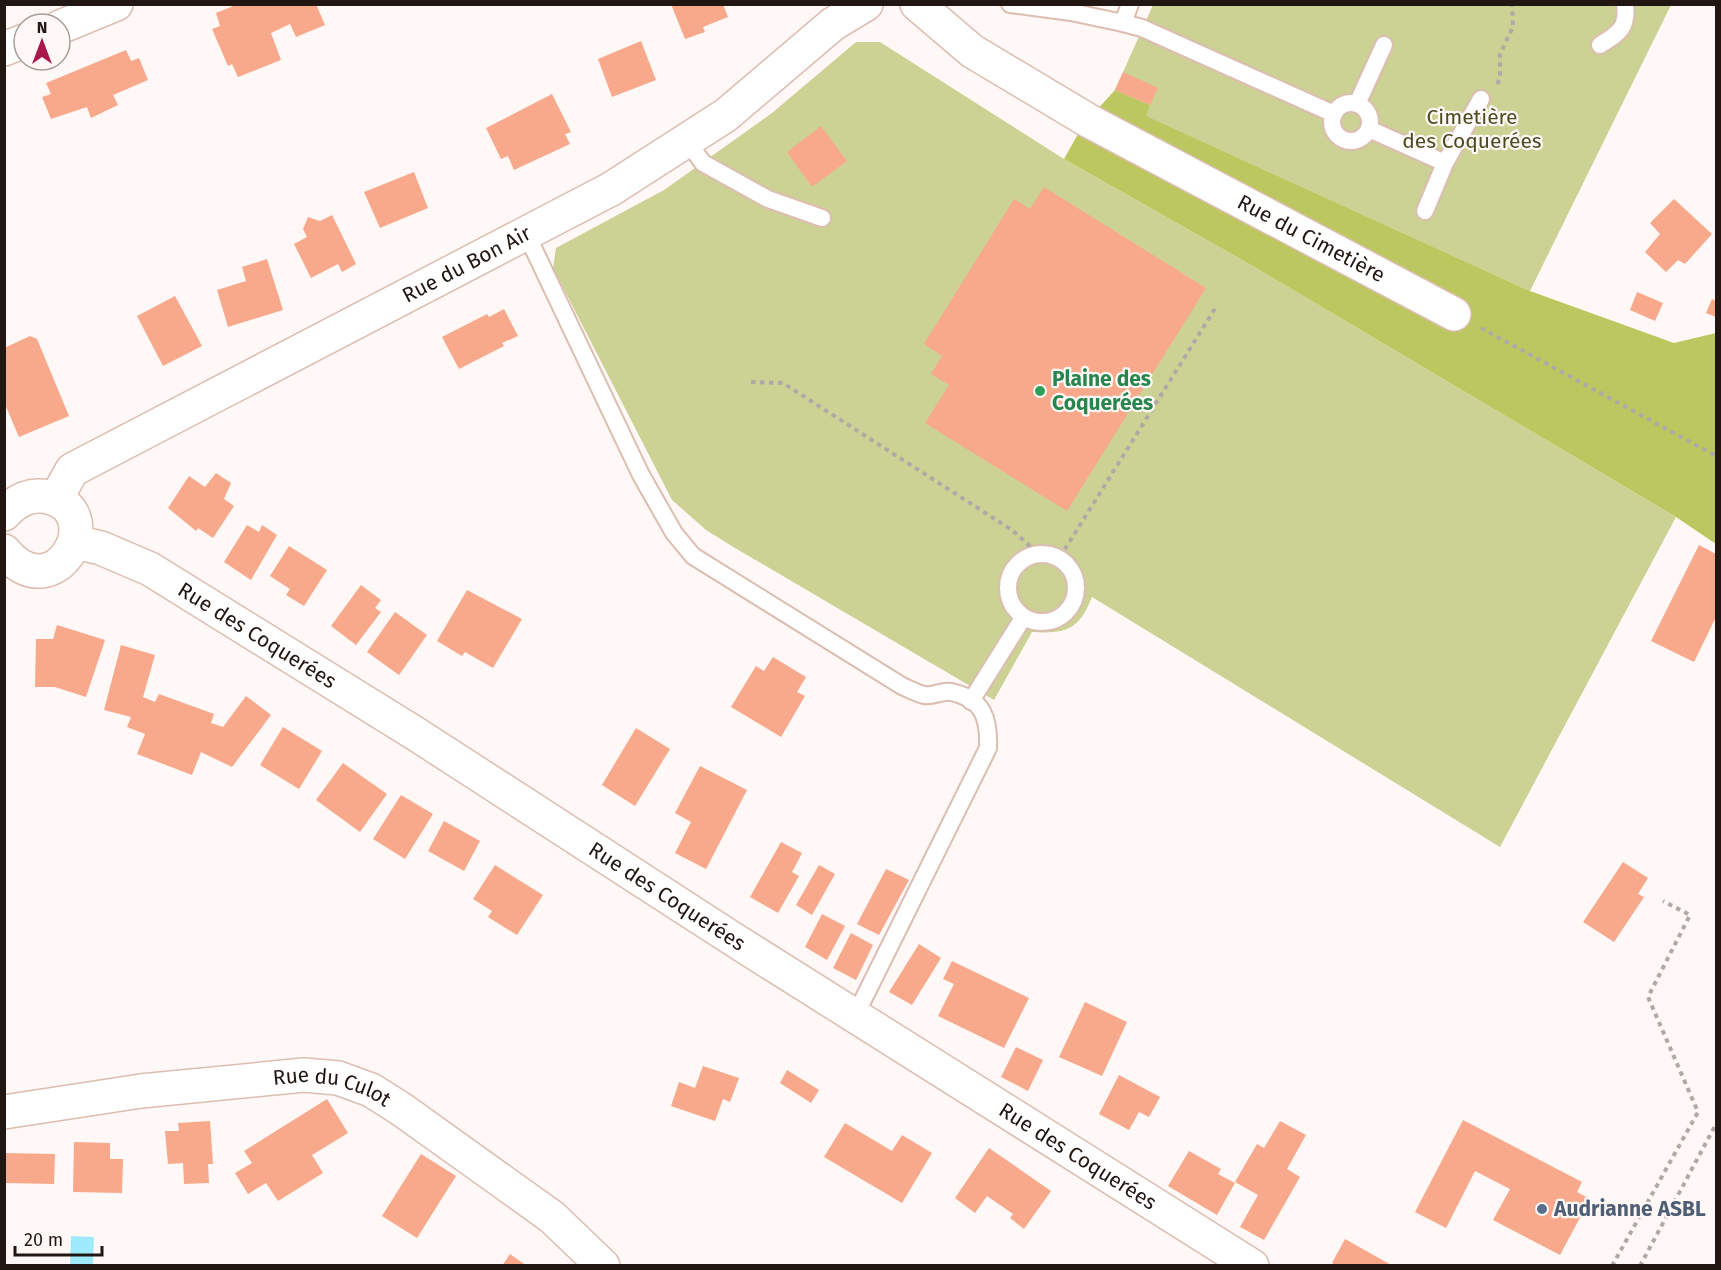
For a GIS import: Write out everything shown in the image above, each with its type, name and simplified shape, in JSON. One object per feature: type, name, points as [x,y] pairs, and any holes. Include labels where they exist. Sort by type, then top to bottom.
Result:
[{"type":"street","points":[[72,22],[116,4]]},
{"type":"street","name":"Rue du Bon Air","points":[[56,499],[72,470],[611,189],[726,115],[833,24],[866,4]]},
{"type":"street","name":"Rue du Cimetière","points":[[917,4],[972,51],[1089,121],[1454,314]]},
{"type":"street","points":[[4,514],[18,500],[37,494],[56,499],[73,517],[75,542],[69,556],[58,566],[43,571],[28,570],[8,560]]},
{"type":"street","name":"Rue des Coquerées","points":[[75,542],[101,548],[150,569],[416,734],[736,941],[856,1014],[1252,1266]]},
{"type":"street","name":"Rue du Culot","points":[[4,1112],[141,1091],[304,1075],[338,1078],[371,1090],[401,1109],[552,1217],[603,1266]]},
{"type":"lane","points":[[1010,4],[1142,28],[1334,114]]},
{"type":"lane","points":[[1123,23],[1130,4]]},
{"type":"lane","points":[[1600,45],[1618,34],[1627,19],[1625,4]]},
{"type":"lane","points":[[1357,104],[1384,45]]},
{"type":"lane","points":[[1425,211],[1445,163],[1481,99]]},
{"type":"lane","points":[[1357,104],[1368,113],[1369,129],[1361,138],[1345,140],[1335,132],[1334,114],[1343,105],[1357,104]]},
{"type":"lane","points":[[1369,129],[1445,163]]},
{"type":"lane","points":[[686,140],[703,163],[768,199],[822,218]]},
{"type":"lane","points":[[526,233],[641,474],[674,533],[693,556],[902,686],[925,695],[950,691],[971,701],[983,710],[989,726],[988,748],[856,1014]]},
{"type":"lane","points":[[1038,553],[1060,557],[1073,570],[1077,590],[1070,609],[1054,621],[1033,622],[1023,618],[1014,609],[1007,591],[1010,572],[1024,558],[1038,553]]},
{"type":"lane","points":[[971,701],[1023,618]]},
{"type":"path","points":[[1481,99],[1494,90],[1500,79],[1500,54],[1513,27],[1512,4]]},
{"type":"path","points":[[1060,557],[1216,306]]},
{"type":"path","points":[[1454,314],[1716,456]]},
{"type":"path","points":[[751,382],[783,383],[1012,530],[1038,553]]},
{"type":"path","points":[[1612,1266],[1698,1112],[1648,996],[1690,915],[1663,901]]},
{"type":"path","points":[[1640,1266],[1716,1124]]},
{"type":"green space","name":"Cimetière des Coquerées","points":[[1153,5],[1671,5],[1530,291],[1145,116],[1150,105],[1115,90]]},
{"type":"green space","name":"Plaine des Coquerées","points":[[856,42],[880,42],[1064,159],[1251,265],[1676,517],[1500,847],[1092,597],[1082,617],[1070,628],[1054,632],[1032,632],[994,700],[706,530],[672,500],[553,268],[556,248],[664,190],[772,113]]},
{"type":"green space","points":[[1115,90],[1150,105],[1146,116],[1530,291],[1674,343],[1716,333],[1716,544],[1676,517],[1251,265],[1064,159],[1083,125]]},
{"type":"water","points":[[71,1236],[94,1237],[93,1265],[70,1265]]},
{"type":"building","points":[[238,4],[316,4],[325,25],[296,37],[290,24],[271,33],[281,60],[238,77],[232,64],[228,66],[212,29],[220,26],[216,13]]},
{"type":"building","points":[[671,4],[723,4],[728,17],[703,27],[705,32],[685,39]]},
{"type":"building","points":[[641,41],[656,80],[612,97],[598,59]]},
{"type":"building","points":[[126,50],[131,61],[139,58],[148,80],[113,95],[118,105],[91,118],[87,107],[51,119],[42,97],[51,94],[46,83]]},
{"type":"building","points":[[1123,72],[1158,88],[1150,105],[1115,90]]},
{"type":"building","points":[[552,94],[571,132],[565,134],[570,144],[514,170],[508,156],[501,159],[486,128]]},
{"type":"building","points":[[821,126],[847,161],[812,187],[787,152]]},
{"type":"building","points":[[414,172],[428,208],[380,228],[364,192]]},
{"type":"building","points":[[1044,187],[1206,288],[1067,511],[925,423],[949,385],[931,374],[942,356],[924,344],[1014,199],[1030,209]]},
{"type":"building","points":[[1674,199],[1712,234],[1685,264],[1678,260],[1666,272],[1645,252],[1660,234],[1650,223]]},
{"type":"building","points":[[332,215],[356,264],[342,272],[338,264],[311,278],[294,244],[307,237],[303,229],[308,217],[320,221]]},
{"type":"building","points":[[267,259],[283,310],[228,327],[217,290],[246,281],[242,267]]},
{"type":"building","points":[[1637,292],[1663,303],[1655,321],[1630,310]]},
{"type":"building","points":[[175,296],[202,346],[163,366],[137,316]]},
{"type":"building","points":[[1712,299],[1716,301],[1716,317],[1706,313]]},
{"type":"building","points":[[504,309],[518,336],[502,343],[504,346],[459,369],[442,337],[487,314],[489,317]]},
{"type":"building","points":[[30,336],[37,339],[69,416],[19,437],[4,402],[4,348]]},
{"type":"building","points":[[216,473],[231,483],[224,499],[234,506],[213,538],[198,528],[196,531],[168,508],[189,476],[205,487]]},
{"type":"building","points":[[247,525],[259,532],[262,525],[277,535],[251,580],[224,562]]},
{"type":"building","points":[[1699,545],[1716,554],[1716,617],[1694,662],[1651,641]]},
{"type":"building","points":[[289,546],[327,570],[304,606],[286,595],[290,589],[270,576]]},
{"type":"building","points":[[361,585],[381,600],[375,608],[381,612],[356,645],[331,626]]},
{"type":"building","points":[[467,590],[522,619],[493,668],[465,652],[462,656],[437,641]]},
{"type":"building","points":[[395,612],[427,635],[399,675],[367,652]]},
{"type":"building","points":[[57,625],[105,640],[86,697],[55,687],[35,687],[36,639],[53,639]]},
{"type":"building","points":[[121,645],[155,655],[143,697],[155,702],[159,694],[214,714],[211,723],[223,727],[246,696],[271,715],[232,767],[201,752],[192,775],[137,754],[145,734],[127,727],[131,717],[104,710]]},
{"type":"building","points":[[773,657],[806,677],[797,692],[805,696],[781,737],[731,707],[756,666],[764,671]]},
{"type":"building","points":[[283,727],[322,751],[299,789],[260,765]]},
{"type":"building","points":[[636,728],[670,749],[635,806],[602,785]]},
{"type":"building","points":[[343,763],[387,794],[360,832],[316,800]]},
{"type":"building","points":[[700,766],[747,790],[706,869],[675,853],[691,822],[675,813]]},
{"type":"building","points":[[401,795],[433,814],[405,859],[373,839]]},
{"type":"building","points":[[444,821],[480,841],[464,871],[428,851]]},
{"type":"building","points":[[781,842],[802,853],[792,872],[799,876],[778,913],[750,897]]},
{"type":"building","points":[[1623,862],[1648,878],[1638,894],[1644,897],[1614,942],[1583,922]]},
{"type":"building","points":[[495,865],[543,895],[517,935],[488,917],[492,911],[473,899]]},
{"type":"building","points":[[819,865],[835,874],[812,915],[796,905]]},
{"type":"building","points":[[886,869],[909,880],[879,935],[857,924]]},
{"type":"building","points":[[822,914],[845,926],[827,960],[805,947]]},
{"type":"building","points":[[851,933],[873,945],[856,980],[833,968]]},
{"type":"building","points":[[919,944],[941,958],[912,1005],[889,992]]},
{"type":"building","points":[[952,961],[1029,998],[1004,1048],[938,1016],[954,984],[943,979]]},
{"type":"building","points":[[1085,1002],[1127,1022],[1102,1076],[1059,1057]]},
{"type":"building","points":[[1016,1047],[1043,1060],[1028,1091],[1001,1077]]},
{"type":"building","points":[[703,1066],[739,1078],[730,1102],[723,1099],[715,1121],[671,1106],[679,1082],[695,1088]]},
{"type":"building","points":[[787,1070],[819,1090],[811,1103],[780,1083]]},
{"type":"building","points":[[1119,1075],[1160,1097],[1149,1117],[1139,1112],[1129,1130],[1099,1114]]},
{"type":"building","points":[[327,1099],[348,1133],[312,1155],[323,1173],[278,1201],[266,1183],[248,1194],[235,1173],[252,1163],[244,1151]]},
{"type":"building","points":[[1463,1120],[1582,1182],[1577,1192],[1590,1199],[1560,1255],[1493,1220],[1510,1189],[1475,1171],[1446,1228],[1415,1212]]},
{"type":"building","points":[[210,1121],[213,1164],[208,1164],[209,1183],[184,1184],[183,1163],[168,1164],[165,1131],[179,1131],[178,1123]]},
{"type":"building","points":[[1280,1121],[1306,1135],[1287,1169],[1300,1177],[1264,1240],[1240,1227],[1258,1195],[1235,1182],[1257,1144],[1264,1148]]},
{"type":"building","points":[[845,1123],[892,1151],[902,1135],[932,1153],[902,1203],[824,1157]]},
{"type":"building","points":[[74,1142],[110,1143],[110,1159],[123,1159],[122,1193],[73,1192]]},
{"type":"building","points":[[989,1148],[1051,1191],[1024,1229],[1010,1218],[1013,1214],[987,1196],[975,1213],[955,1198]]},
{"type":"building","points":[[1189,1151],[1221,1169],[1218,1174],[1235,1183],[1217,1215],[1168,1186]]},
{"type":"building","points":[[4,1153],[55,1154],[54,1184],[4,1183]]},
{"type":"building","points":[[421,1154],[456,1176],[417,1238],[382,1216]]},
{"type":"building","points":[[1345,1239],[1393,1266],[1337,1266],[1332,1263]]},
{"type":"building","points":[[510,1254],[527,1266],[502,1266]]},
{"type":"place","name":"Plaine des Coquerées","points":[[1040,391]]},
{"type":"place","name":"Audrianne ASBL","points":[[1542,1209]]}]
